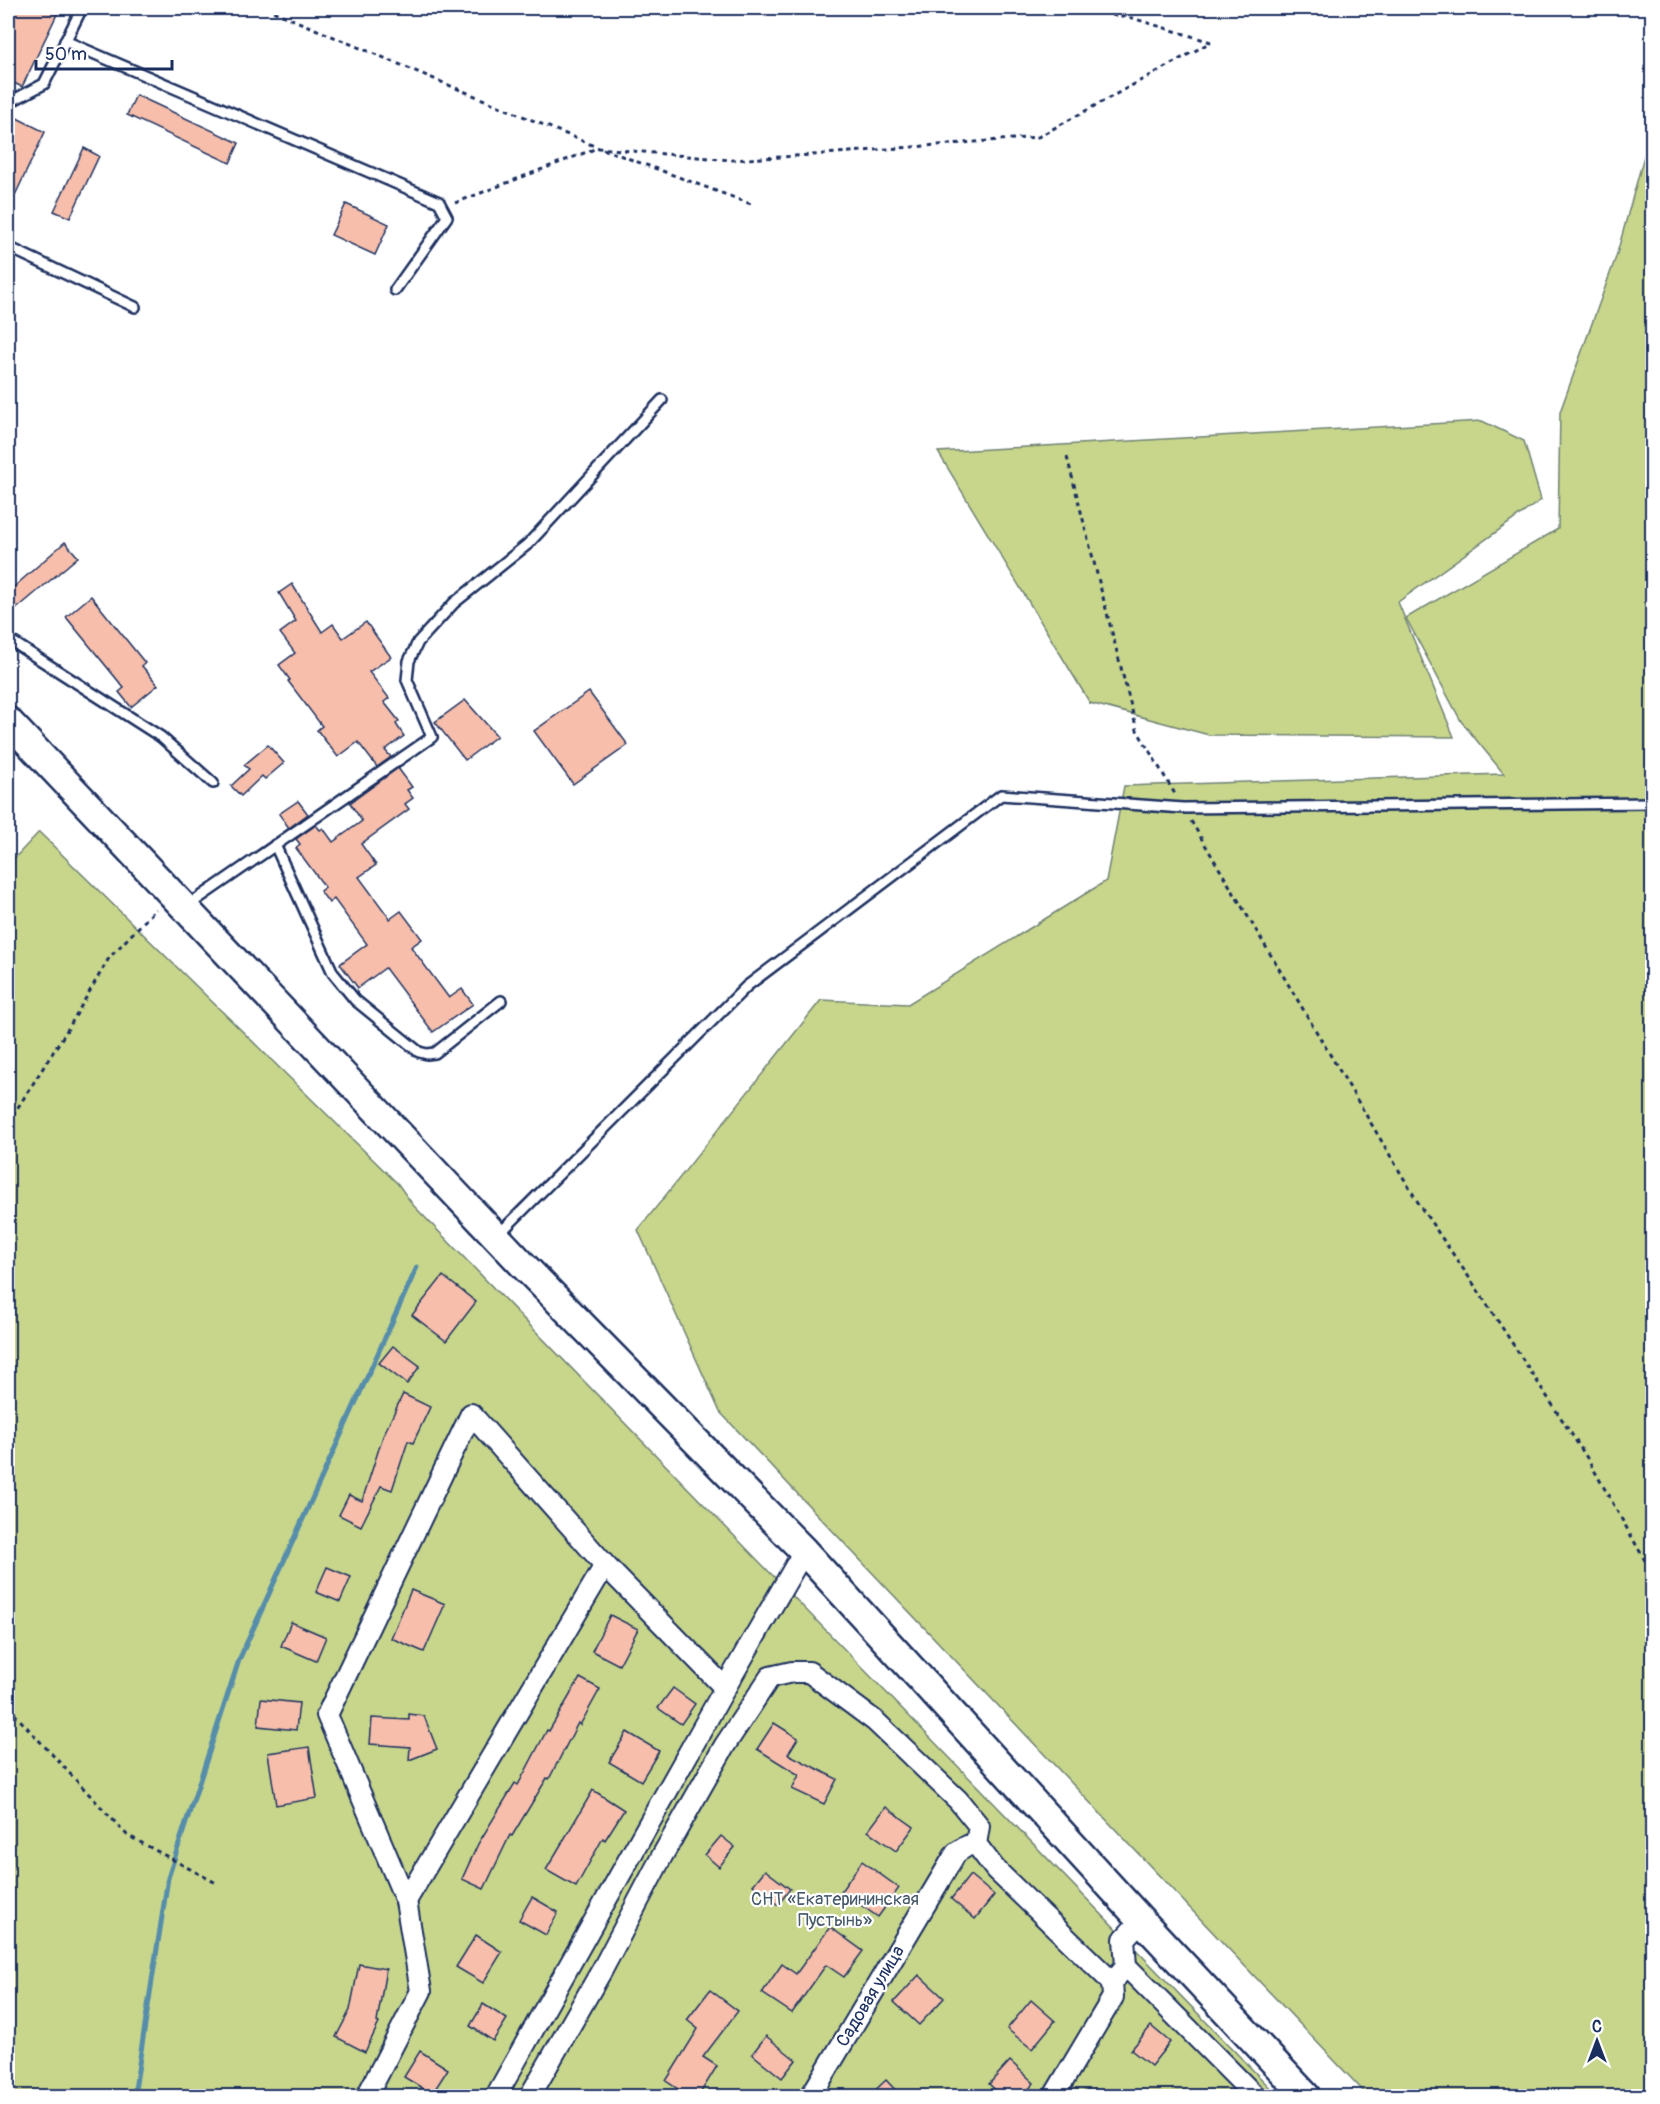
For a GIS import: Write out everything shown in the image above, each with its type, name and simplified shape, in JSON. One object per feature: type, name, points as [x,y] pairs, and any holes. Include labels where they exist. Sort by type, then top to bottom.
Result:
[{"type":"main road","points":[[8,722],[496,1237],[804,1551],[1306,2097]]},
{"type":"street","points":[[367,2097],[421,1991],[406,1901],[327,1715],[471,1414],[605,1565],[725,1688]]},
{"type":"street","points":[[496,2097],[804,1551]]},
{"type":"street","points":[[406,1901],[605,1565]]},
{"type":"street","points":[[530,2097],[603,1970],[662,1857],[725,1745],[770,1677],[792,1672],[809,1672],[875,1721],[958,1800],[979,1826],[976,1844],[994,1869],[1112,1982],[1113,1997],[1054,2097]]},
{"type":"street","name":"Садовая улица","points":[[811,2097],[956,1852],[976,1844]]},
{"type":"street","points":[[1141,1920],[1124,1939],[1126,1966],[1255,2097]]},
{"type":"street","points":[[1112,1982],[1126,1966]]},
{"type":"lane","points":[[8,103],[44,84],[81,8]]},
{"type":"lane","points":[[65,41],[439,202],[447,217],[395,290]]},
{"type":"lane","points":[[8,247],[135,307]]},
{"type":"lane","points":[[177,901],[275,845],[432,737],[407,680],[409,661],[418,642],[454,603],[528,544],[662,400]]},
{"type":"lane","points":[[8,639],[161,737],[213,783]]},
{"type":"lane","points":[[496,1237],[747,986],[1001,795],[1183,808],[1653,803]]},
{"type":"lane","points":[[275,845],[333,973],[355,1000],[419,1052],[435,1053],[501,1001]]},
{"type":"path","points":[[265,8],[599,148],[751,204]]},
{"type":"path","points":[[442,208],[599,148],[731,160],[1038,138],[1210,42],[1132,18],[1111,15],[1095,8]]},
{"type":"path","points":[[1067,457],[1137,730],[1422,1209],[1589,1461],[1653,1573]]},
{"type":"path","points":[[8,1123],[109,958],[177,901]]},
{"type":"path","points":[[8,1707],[127,1835],[218,1884]]},
{"type":"green space","points":[[1652,151],[1652,2096],[1368,2096],[720,1412],[638,1230],[821,1000],[908,1004],[1106,881],[1124,786],[1504,774],[1461,721],[1406,618],[1558,529],[1560,412],[1616,257],[1644,156]]},
{"type":"green space","points":[[1482,421],[1524,441],[1541,500],[1398,602],[1454,737],[1209,735],[1090,703],[938,452]]},
{"type":"green space","name":"СНТ «Екатерининская Пустынь»","points":[[39,832],[398,1184],[413,1205],[1278,2096],[8,2096],[8,865]]},
{"type":"building","points":[[12,8],[60,8],[22,87],[8,80],[8,18]]},
{"type":"building","points":[[136,95],[239,143],[230,163],[127,115]]},
{"type":"building","points":[[13,116],[45,132],[8,210],[8,128]]},
{"type":"building","points":[[84,148],[99,156],[70,218],[54,211]]},
{"type":"building","points":[[346,204],[389,224],[375,255],[331,235]]},
{"type":"building","points":[[65,542],[78,557],[8,616],[8,592]]},
{"type":"building","points":[[292,584],[322,632],[333,624],[343,638],[366,622],[391,657],[369,672],[389,698],[384,702],[399,721],[396,724],[404,736],[385,750],[391,757],[377,767],[358,742],[338,757],[317,730],[322,726],[288,681],[290,680],[279,665],[295,653],[280,633],[296,621],[279,593]]},
{"type":"building","points":[[91,596],[145,663],[142,666],[158,685],[131,707],[119,692],[124,688],[66,617]]},
{"type":"building","points":[[589,692],[628,745],[573,784],[534,731]]},
{"type":"building","points":[[465,700],[497,736],[465,760],[435,722]]},
{"type":"building","points":[[268,745],[284,763],[265,779],[262,776],[241,796],[231,786],[249,769],[244,765]]},
{"type":"building","points":[[398,768],[412,787],[407,790],[413,798],[405,804],[409,809],[361,844],[376,865],[359,877],[390,919],[401,911],[422,939],[411,947],[449,998],[462,989],[473,1004],[433,1032],[385,968],[358,988],[340,964],[367,944],[334,899],[329,903],[320,891],[325,887],[296,848],[300,844],[296,839],[316,825],[320,830],[323,828],[333,842],[362,821],[350,803]]},
{"type":"building","points":[[298,801],[308,814],[289,828],[279,814]]},
{"type":"building","points":[[443,1276],[476,1302],[446,1341],[412,1315]]},
{"type":"building","points":[[393,1346],[420,1366],[407,1384],[379,1363]]},
{"type":"building","points":[[403,1394],[430,1407],[413,1443],[408,1441],[392,1490],[381,1486],[361,1526],[339,1515],[349,1495],[362,1501],[383,1436]]},
{"type":"building","points":[[327,1567],[351,1577],[340,1602],[316,1592]]},
{"type":"building","points":[[411,1590],[445,1604],[424,1652],[391,1638]]},
{"type":"building","points":[[610,1615],[638,1629],[619,1665],[592,1651]]},
{"type":"building","points":[[291,1622],[326,1637],[316,1661],[281,1646]]},
{"type":"building","points":[[580,1678],[600,1689],[580,1725],[578,1723],[549,1779],[547,1778],[512,1836],[510,1835],[484,1889],[462,1879],[478,1844],[515,1783],[518,1785],[547,1730],[549,1731]]},
{"type":"building","points":[[673,1688],[695,1704],[681,1724],[658,1708]]},
{"type":"building","points":[[261,1699],[299,1703],[296,1730],[258,1726]]},
{"type":"building","points":[[409,1714],[424,1716],[437,1749],[409,1760],[410,1747],[370,1744],[372,1718],[409,1720]]},
{"type":"building","points":[[774,1723],[798,1738],[788,1754],[837,1779],[824,1804],[792,1789],[799,1775],[757,1749]]},
{"type":"building","points":[[627,1732],[659,1751],[641,1781],[609,1762]]},
{"type":"building","points":[[309,1747],[317,1798],[276,1805],[268,1753]]},
{"type":"building","points":[[593,1790],[624,1810],[605,1840],[603,1838],[576,1887],[546,1870]]},
{"type":"building","points":[[886,1807],[914,1827],[896,1851],[868,1831]]},
{"type":"building","points":[[721,1836],[735,1847],[719,1867],[705,1855]]},
{"type":"building","points":[[862,1861],[899,1888],[878,1917],[841,1891]]},
{"type":"building","points":[[765,1870],[790,1889],[778,1905],[753,1885]]},
{"type":"building","points":[[970,1875],[994,1895],[975,1919],[951,1899]]},
{"type":"building","points":[[532,1897],[558,1912],[546,1935],[519,1920]]},
{"type":"building","points":[[830,1927],[863,1951],[844,1977],[826,1965],[792,2013],[762,1993],[782,1964],[796,1974]]},
{"type":"building","points":[[476,1935],[502,1952],[483,1983],[456,1967]]},
{"type":"building","points":[[359,1964],[386,1969],[377,2022],[379,2023],[365,2052],[336,2037],[350,2010]]},
{"type":"building","points":[[919,1975],[944,1998],[919,2025],[894,2002]]},
{"type":"building","points":[[710,1990],[738,2011],[703,2057],[717,2066],[698,2097],[690,2097],[666,2081],[698,2029],[687,2020]]},
{"type":"building","points":[[1031,2000],[1055,2021],[1032,2049],[1007,2029]]},
{"type":"building","points":[[483,2004],[507,2019],[493,2041],[470,2026]]},
{"type":"building","points":[[1151,2026],[1170,2042],[1151,2066],[1131,2050]]},
{"type":"building","points":[[766,2036],[796,2060],[782,2078],[752,2054]]},
{"type":"building","points":[[420,2051],[448,2069],[432,2094],[404,2077]]},
{"type":"building","points":[[1010,2061],[1034,2083],[1022,2097],[1003,2097],[989,2084]]},
{"type":"building","points":[[886,2080],[902,2097],[868,2097]]},
{"type":"waterway","points":[[134,2096],[168,1878],[239,1660],[417,1267]]}]
